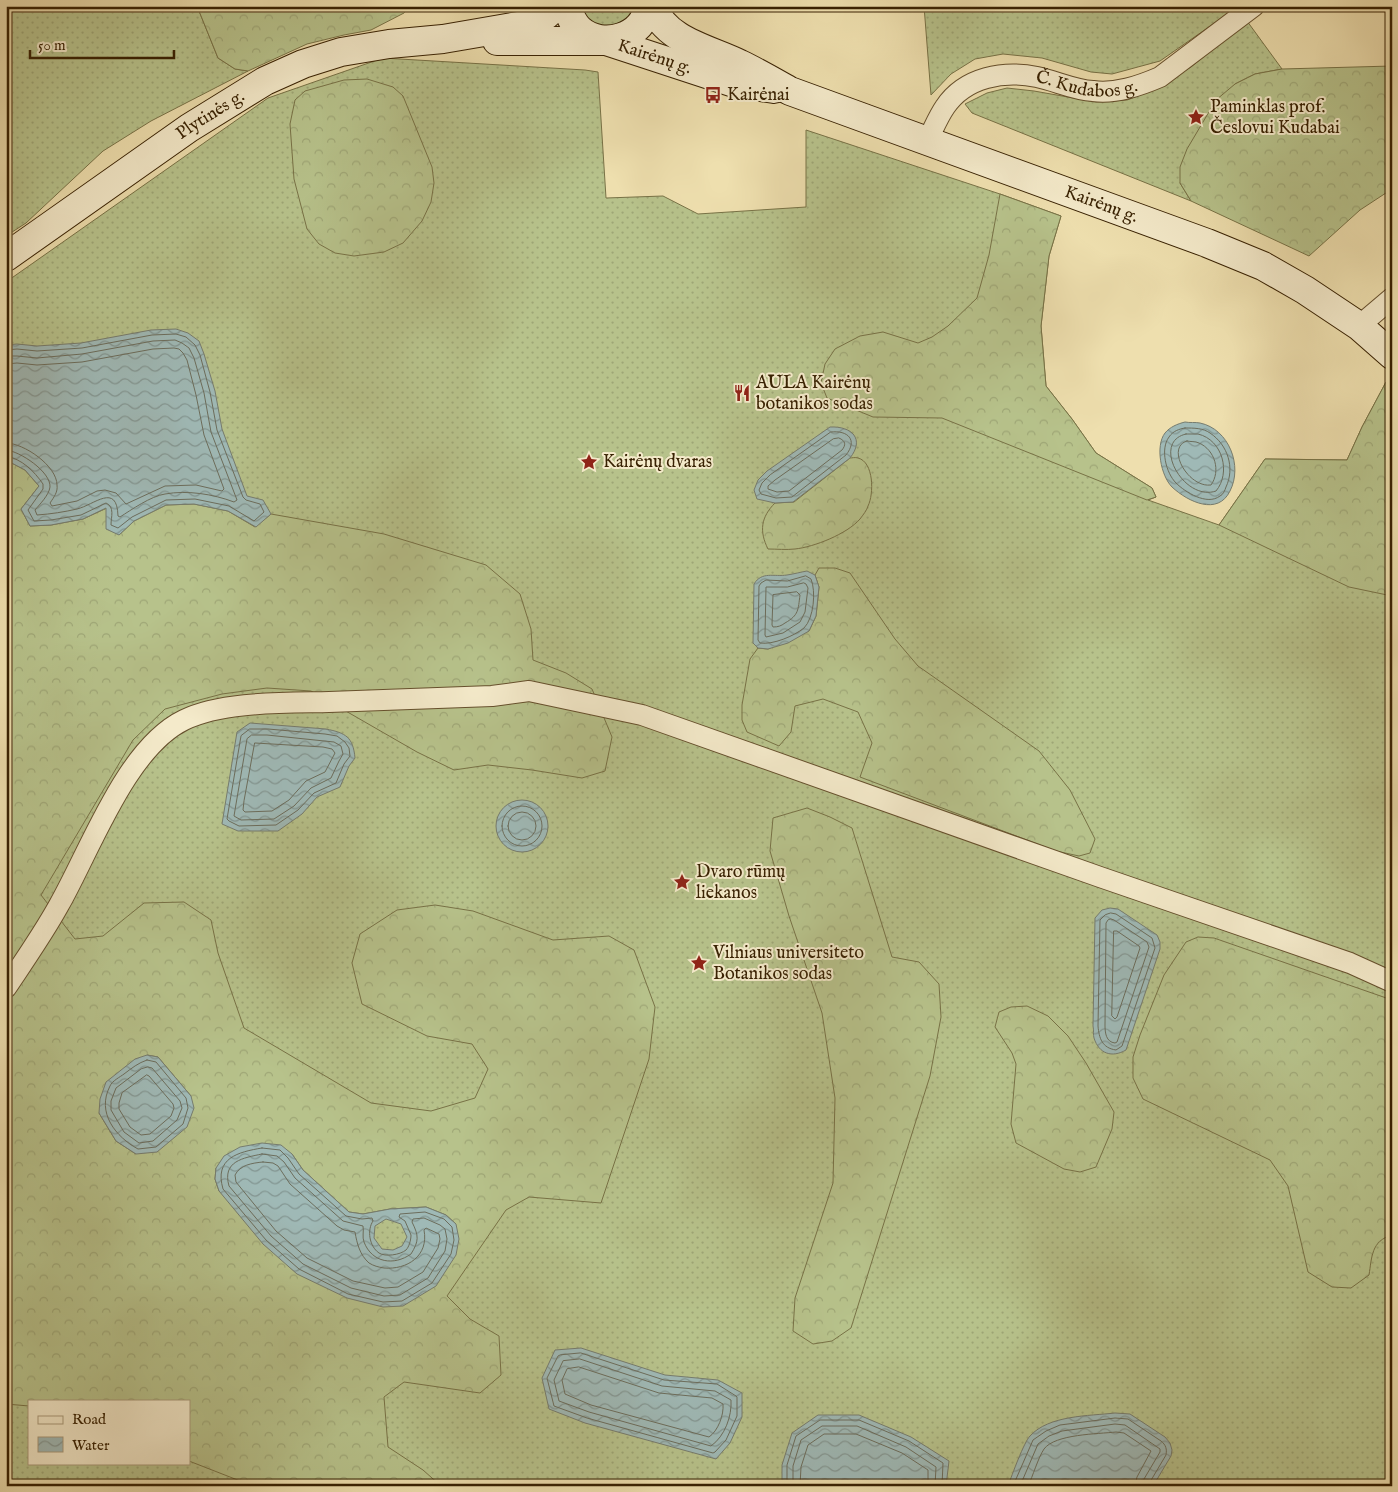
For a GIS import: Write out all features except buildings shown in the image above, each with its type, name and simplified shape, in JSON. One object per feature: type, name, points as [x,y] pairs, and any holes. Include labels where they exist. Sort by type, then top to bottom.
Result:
[{"type":"main road","name":"Plytinės g.","points":[[6,257],[189,128],[265,81],[303,64],[341,52],[524,26],[546,15],[556,6]]},
{"type":"main road","name":"Kairėnų g.","points":[[566,6],[571,19],[580,30],[592,37],[734,83],[790,91]]},
{"type":"main road","points":[[606,40],[619,39],[632,33],[641,24],[648,11],[648,6]]},
{"type":"main road","name":"Kairėnų g.","points":[[652,6],[663,25],[681,38],[740,64],[790,91],[1207,243],[1262,266],[1305,290],[1359,326],[1392,355]]},
{"type":"main road","name":"Plytinės g.","points":[[443,39],[512,42],[606,40]]},
{"type":"street","name":"Č. Kudabos g.","points":[[927,141],[945,107],[958,92],[975,82],[994,75],[1016,74],[1092,91],[1109,92],[1126,88],[1160,77],[1254,6]]},
{"type":"street","points":[[1359,326],[1392,298]]},
{"type":"street","points":[[6,988],[59,906],[117,792],[143,754],[164,734],[183,720],[208,710],[261,704],[492,696],[529,691],[642,715],[988,838],[1350,963],[1392,982]]},
{"type":"green space","points":[[6,6],[197,6],[218,58],[235,69],[248,71],[151,121],[103,151],[26,223],[6,236]]},
{"type":"green space","points":[[197,6],[411,6],[404,13],[371,30],[307,44],[248,71],[235,69],[218,58]]},
{"type":"green space","points":[[579,6],[636,6],[631,16],[617,26],[600,26],[586,18]]},
{"type":"green space","points":[[924,6],[1239,6],[1160,61],[1112,74],[1091,72],[1042,58],[1003,54],[975,59],[951,74],[931,95]]},
{"type":"green space","points":[[1247,21],[1282,69],[1255,74],[1235,84],[1180,183],[1191,201],[972,113],[965,104],[987,93],[1007,88],[1096,102],[1127,100],[1153,90],[1191,67]]},
{"type":"green space","name":"Vilniaus universiteto Botanikos sodas","points":[[383,58],[585,70],[598,72],[606,198],[663,196],[698,214],[806,207],[806,130],[1061,216],[1049,256],[1041,326],[1046,386],[1096,453],[1152,488],[1156,497],[1148,500],[1219,525],[1265,459],[1347,460],[1386,382],[1392,389],[1392,1486],[6,1486],[6,282],[268,98]]},
{"type":"green space","points":[[1392,66],[1392,189],[1360,210],[1309,256],[1191,201],[1180,183],[1180,167],[1187,149],[1216,100],[1235,84],[1255,74],[1282,69]]},
{"type":"green space","points":[[367,79],[393,87],[403,96],[432,167],[434,183],[431,202],[422,221],[403,243],[384,252],[354,256],[335,253],[319,244],[307,229],[294,179],[290,124],[295,100],[305,91],[344,80]]},
{"type":"green space","points":[[1000,194],[1061,216],[1049,256],[1041,326],[1046,386],[1096,453],[1152,488],[1156,497],[1147,500],[942,418],[873,417],[827,398],[821,383],[825,364],[835,349],[860,336],[883,332],[918,343],[932,337],[948,326],[977,298],[989,255]]},
{"type":"green space","points":[[1386,382],[1392,389],[1392,596],[1349,587],[1219,525],[1265,459],[1347,460]]},
{"type":"green space","points":[[850,458],[857,458],[863,461],[870,472],[872,487],[870,501],[860,519],[839,535],[811,546],[792,549],[768,549],[763,536],[763,525],[770,508],[775,503],[794,502]]},
{"type":"green space","points":[[6,460],[25,470],[39,486],[21,509],[30,526],[51,525],[83,519],[107,508],[119,535],[134,521],[166,505],[194,504],[228,511],[255,527],[271,514],[384,534],[486,565],[520,594],[531,629],[533,660],[566,673],[592,689],[612,737],[605,771],[582,778],[488,765],[454,770],[417,752],[311,691],[267,688],[222,694],[165,709],[133,740],[41,895],[75,939],[103,936],[144,903],[184,902],[211,920],[218,953],[244,1028],[371,1103],[431,1111],[475,1098],[488,1069],[472,1044],[427,1036],[362,1004],[352,963],[360,934],[397,910],[435,905],[473,911],[553,940],[609,936],[634,950],[655,1007],[649,1059],[601,1203],[529,1197],[506,1210],[447,1296],[470,1319],[499,1336],[501,1375],[480,1393],[404,1382],[384,1397],[388,1447],[423,1470],[441,1486],[253,1486],[190,1461],[190,1400],[28,1400],[28,1406],[6,1404]],"holes":[[[147,1055],[158,1057],[191,1096],[136,1154],[116,1141],[99,1113]],[[292,1154],[303,1170],[349,1212],[363,1214],[390,1209],[426,1207],[446,1215],[456,1224],[347,1298],[219,1191],[215,1179],[216,1168]]]},
{"type":"green space","points":[[819,568],[835,568],[850,573],[895,639],[918,666],[1039,751],[1070,790],[1095,839],[1090,853],[1079,856],[1056,851],[860,777],[872,743],[858,712],[823,699],[795,706],[791,732],[779,746],[747,732],[742,720],[742,705],[750,659],[758,648],[768,649],[809,631],[816,616],[819,587],[815,575]]},
{"type":"green space","points":[[807,808],[852,828],[892,957],[919,962],[939,984],[941,1017],[930,1076],[851,1328],[832,1341],[813,1344],[793,1331],[795,1298],[833,1183],[835,1098],[822,1013],[789,916],[770,851],[773,818]]},
{"type":"green space","points":[[1198,937],[1214,938],[1392,1000],[1392,1235],[1380,1241],[1376,1246],[1372,1256],[1369,1275],[1351,1288],[1332,1287],[1308,1272],[1288,1186],[1270,1160],[1143,1099],[1133,1078],[1133,1057],[1164,975],[1186,942]]},
{"type":"green space","points":[[1027,1006],[1048,1016],[1068,1036],[1114,1112],[1112,1129],[1096,1167],[1080,1172],[1064,1169],[1016,1143],[1011,1124],[1016,1064],[1012,1053],[995,1027],[999,1012],[1011,1007]]},
{"type":"water","points":[[176,329],[188,333],[199,341],[215,391],[222,429],[247,496],[263,500],[271,514],[256,527],[228,511],[194,504],[166,505],[134,521],[119,535],[106,529],[106,508],[83,519],[51,525],[30,526],[21,509],[39,486],[25,470],[6,460],[6,345],[37,346],[81,343],[151,330]]},
{"type":"water","points":[[1185,422],[1200,423],[1210,427],[1219,433],[1231,450],[1234,460],[1234,481],[1225,499],[1218,503],[1211,505],[1202,504],[1179,493],[1168,482],[1162,469],[1160,445],[1162,439],[1169,429]]},
{"type":"water","points":[[830,427],[845,429],[854,435],[856,445],[850,458],[793,502],[775,503],[757,499],[754,490],[758,480],[767,471]]},
{"type":"water","points":[[807,571],[815,575],[819,587],[816,616],[809,631],[788,643],[768,649],[758,648],[753,643],[754,584],[761,577],[769,575],[787,575]]},
{"type":"water","points":[[250,723],[326,729],[347,737],[354,751],[355,758],[349,766],[340,787],[317,797],[302,814],[278,831],[238,831],[222,824],[237,732]]},
{"type":"water","points":[[522,800],[532,802],[540,808],[546,816],[548,826],[546,836],[540,844],[532,850],[522,852],[512,850],[504,844],[498,836],[496,826],[498,816],[504,808],[512,802]]},
{"type":"water","points":[[1118,909],[1157,935],[1160,942],[1160,949],[1126,1050],[1116,1054],[1107,1053],[1099,1048],[1094,1037],[1093,1026],[1095,918],[1102,910]]},
{"type":"water","points":[[147,1055],[158,1057],[191,1096],[194,1108],[187,1127],[157,1152],[136,1154],[116,1141],[99,1113],[100,1099],[106,1082],[135,1059]]},
{"type":"water","points":[[262,1143],[281,1145],[292,1154],[303,1170],[349,1212],[363,1214],[390,1209],[426,1207],[446,1215],[456,1224],[459,1239],[456,1255],[436,1286],[403,1306],[383,1307],[347,1298],[297,1274],[263,1244],[219,1191],[215,1179],[216,1168],[224,1156],[240,1147]],"holes":[[[386,1219],[401,1224],[407,1237],[402,1246],[393,1250],[382,1249],[374,1238],[375,1226]]]},
{"type":"water","points":[[581,1348],[665,1375],[718,1380],[742,1393],[742,1417],[730,1443],[716,1459],[585,1423],[549,1409],[542,1378],[555,1350]]},
{"type":"water","points":[[1115,1413],[1130,1414],[1165,1437],[1170,1443],[1171,1456],[1153,1486],[1008,1486],[1025,1445],[1030,1436],[1038,1429],[1058,1420]]},
{"type":"water","points":[[818,1415],[859,1415],[911,1437],[949,1461],[946,1486],[782,1486],[782,1465],[792,1433]]},
{"type":"place","name":"Kairėnai","points":[[713,95]]},
{"type":"place","name":"Paminklas prof. Česlovui Kudabai","points":[[1196,117]]},
{"type":"place","name":"AULA Kairėnų botanikos sodas","points":[[742,393]]},
{"type":"place","name":"Kairėnų dvaras","points":[[589,462]]},
{"type":"place","name":"Dvaro rūmų liekanos","points":[[682,882]]},
{"type":"place","name":"Vilniaus universiteto Botanikos sodas","points":[[699,963]]}]
